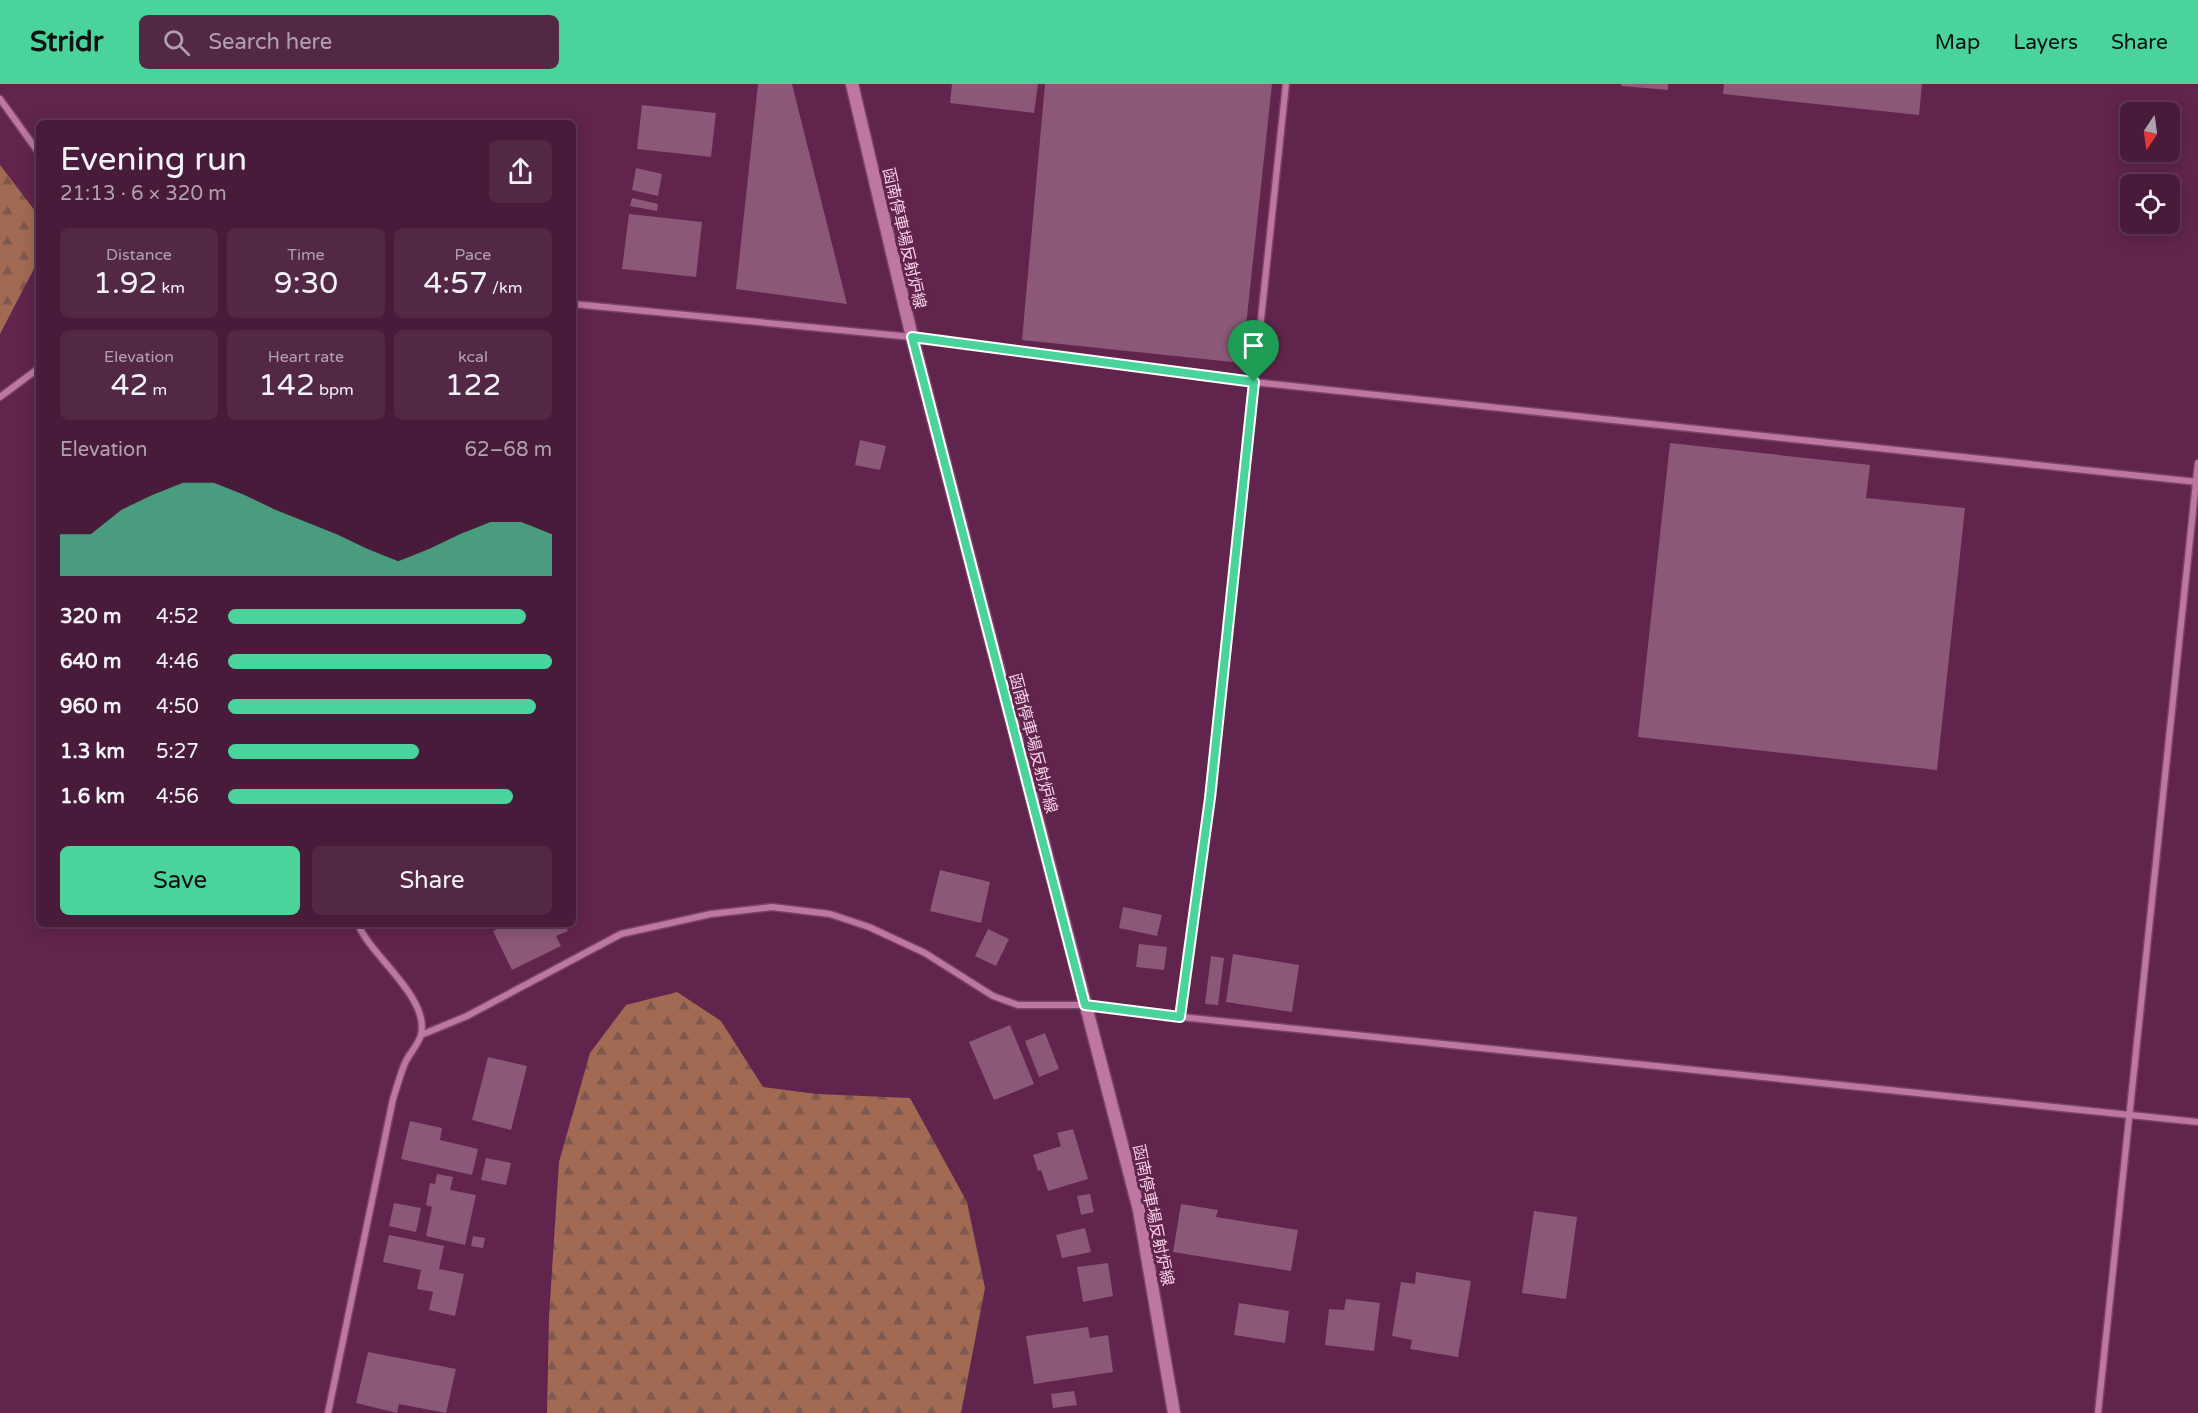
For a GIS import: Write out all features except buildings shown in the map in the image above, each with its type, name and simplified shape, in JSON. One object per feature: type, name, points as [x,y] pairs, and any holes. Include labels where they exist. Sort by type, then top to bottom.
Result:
[{"type":"main road","name":"函南停車場反射炉線","points":[[852,84],[912,337],[1139,1210],[1174,1413]]},
{"type":"street","points":[[1180,1017],[1210,798],[1286,84]]},
{"type":"street","points":[[0,99],[36,149]]},
{"type":"street","points":[[576,304],[912,337],[1254,382],[2197,482]]},
{"type":"street","points":[[0,397],[36,370]]},
{"type":"street","points":[[2098,1413],[2198,463]]},
{"type":"street","points":[[421,1035],[467,1017],[621,934],[711,914],[772,907],[830,914],[869,927],[925,953],[1003,1001],[1018,1005],[1085,1005],[1180,1017],[2198,1122]]},
{"type":"street","points":[[328,1413],[393,1099],[405,1064],[421,1035],[420,1011],[404,985],[362,935],[359,927]]},
{"type":"green space","points":[[0,165],[36,212],[36,265],[0,334]]},
{"type":"green space","points":[[677,992],[721,1021],[763,1087],[816,1094],[910,1098],[967,1202],[985,1288],[961,1413],[547,1413],[549,1317],[559,1162],[590,1053],[626,1005]]},
{"type":"route","points":[[912,337],[1254,382],[1210,798],[1180,1017],[1085,1005],[912,337]]}]
